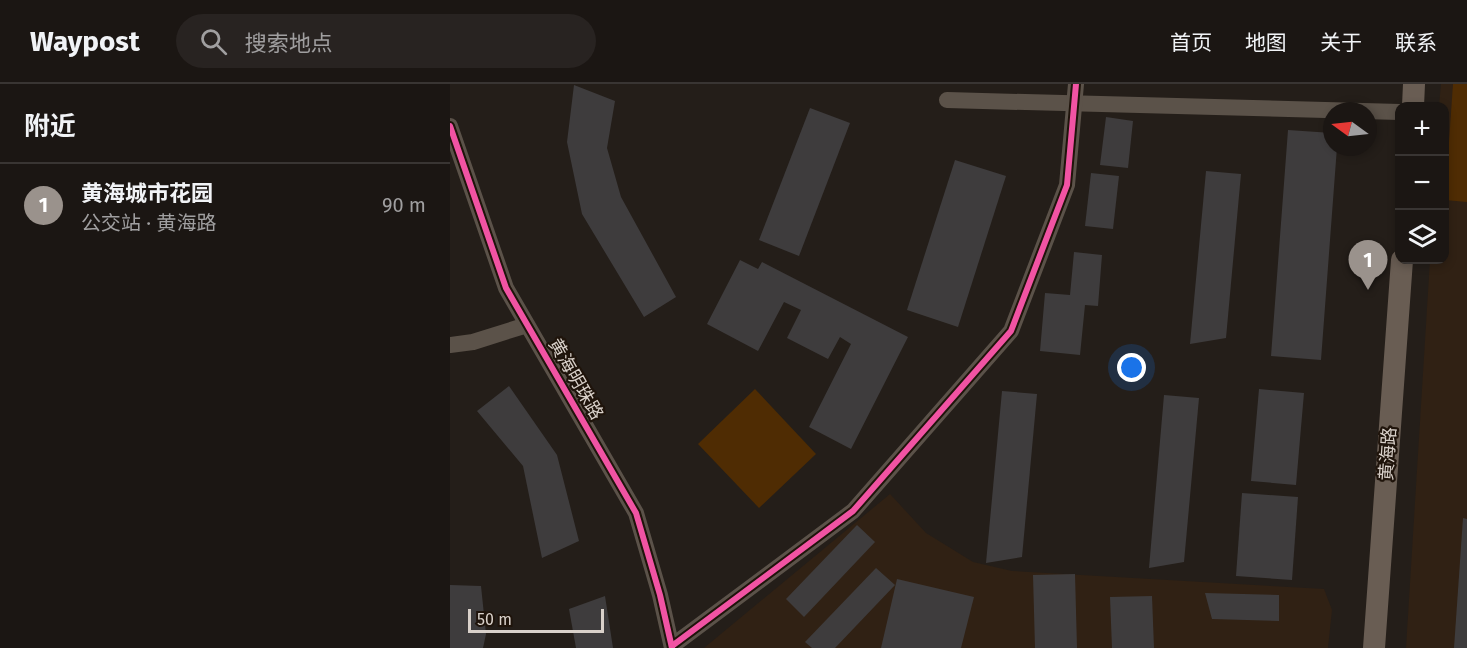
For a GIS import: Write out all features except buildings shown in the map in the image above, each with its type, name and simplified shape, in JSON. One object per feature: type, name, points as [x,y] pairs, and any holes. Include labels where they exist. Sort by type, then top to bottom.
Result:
[{"type":"main road","points":[[1413,102],[1414,84]]},
{"type":"main road","name":"黄海路","points":[[1374,648],[1402,264]]},
{"type":"street","points":[[672,647],[853,511],[1011,331],[1066,184],[1076,84]]},
{"type":"street","points":[[947,100],[1395,112]]},
{"type":"street","name":"黄海明珠路","points":[[450,126],[506,288],[636,513],[660,595],[672,647]]},
{"type":"street","points":[[450,345],[473,342],[527,325]]},
{"type":"shaded area","points":[[1441,84],[1467,84],[1467,648],[1406,648],[1430,264],[1449,264],[1449,102],[1439,102]]},
{"type":"shaded area","points":[[1453,84],[1467,84],[1467,202],[1449,200],[1449,142]]},
{"type":"shaded area","points":[[755,389],[816,454],[759,508],[698,444]]},
{"type":"shaded area","points":[[890,494],[926,533],[973,562],[1012,571],[1324,589],[1332,610],[1328,648],[704,648]]},
{"type":"cycle path","points":[[672,646],[853,511],[1011,331],[1067,185],[1076,84]]},
{"type":"cycle path","points":[[450,126],[506,288],[636,513],[660,595],[672,648]]},
{"type":"place","name":"黄海城市花园","points":[[1368,290]]}]
